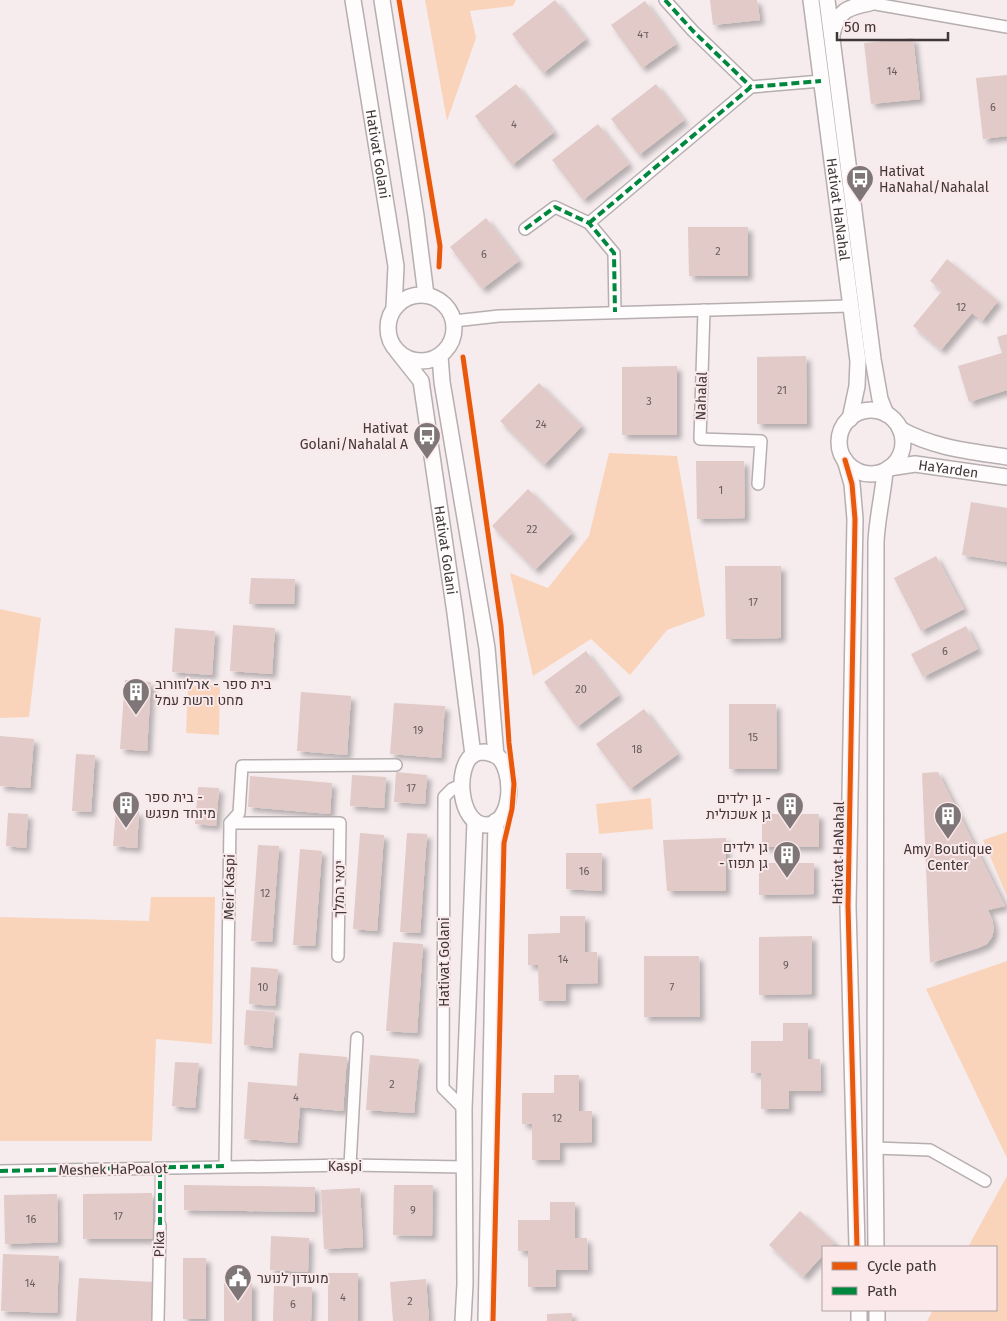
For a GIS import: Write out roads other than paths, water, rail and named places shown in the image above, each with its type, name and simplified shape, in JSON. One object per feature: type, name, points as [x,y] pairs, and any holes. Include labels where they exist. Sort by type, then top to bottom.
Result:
[{"type":"street","name":"Hativat Golani","points":[[352,0],[396,266],[394,308]]},
{"type":"street","name":"Hativat Golani","points":[[382,0],[416,216],[426,295]]},
{"type":"street","points":[[665,0],[751,87]]},
{"type":"street","name":"Hativat HaNahal","points":[[811,0],[858,361],[857,386],[850,419]]},
{"type":"street","name":"Hativat HaNahal","points":[[827,0],[873,359],[880,399],[886,414]]},
{"type":"street","points":[[832,36],[834,25],[839,16],[847,10],[866,2],[1007,27]]},
{"type":"street","points":[[589,223],[751,87],[821,81]]},
{"type":"street","points":[[525,229],[555,208],[589,223],[614,253],[616,312]]},
{"type":"street","points":[[426,295],[444,303],[450,311],[454,321],[452,340],[440,356],[426,361],[411,360],[398,352],[389,336],[388,326],[394,308],[400,302],[408,297],[426,295]]},
{"type":"street","points":[[454,321],[499,316],[850,306]]},
{"type":"street","name":"Nahalal","points":[[704,310],[700,439],[761,441],[758,484]]},
{"type":"street","name":"Hativat Golani","points":[[398,352],[421,381],[474,754]]},
{"type":"street","name":"Hativat Golani","points":[[440,356],[442,382],[487,648],[496,756]]},
{"type":"street","points":[[867,411],[877,411],[886,414],[894,420],[900,429],[902,438],[901,453],[896,462],[887,470],[875,474],[860,472],[845,460],[841,451],[840,441],[844,427],[850,419],[867,411]]},
{"type":"street","name":"HaYarden","points":[[900,429],[919,439],[952,448],[1007,457]]},
{"type":"street","name":"Hativat HaNahal","points":[[845,460],[852,484],[855,519],[848,906],[857,1246]]},
{"type":"street","name":"HaYarden","points":[[887,470],[915,464],[1007,477]]},
{"type":"street","points":[[876,1246],[876,542],[877,522],[887,470]]},
{"type":"street","points":[[485,752],[496,756],[507,771],[509,799],[504,813],[496,821],[486,825],[475,821],[465,807],[461,785],[467,762],[474,754],[485,752]]},
{"type":"street","name":"Meir Kaspi","points":[[225,1166],[230,823],[239,813],[242,766],[396,766]]},
{"type":"street","name":"Hativat Golani","points":[[461,785],[452,788],[444,797],[443,1088],[464,1109]]},
{"type":"street","name":"Hativat Golani","points":[[463,1321],[465,1284],[464,1109],[475,821]]},
{"type":"street","points":[[486,1321],[496,821]]},
{"type":"street","points":[[230,823],[340,823],[338,956]]},
{"type":"street","points":[[350,1165],[357,1038]]},
{"type":"street","points":[[875,1148],[930,1150],[986,1181]]},
{"type":"street","name":"Kaspi","points":[[225,1166],[350,1165],[464,1167]]},
{"type":"street","name":"Meshek HaPoalot","points":[[0,1171],[225,1166]]},
{"type":"street","name":"Pika","points":[[158,1321],[160,1168]]},
{"type":"place","name":"Hativat HaNahal/Nahalal","points":[[860,203]]},
{"type":"place","name":"Hativat Golani/Nahalal A","points":[[427,460]]},
{"type":"place","name":"בית ספר - ארלוזורוב מחט ורשת עמל","points":[[136,716]]},
{"type":"place","name":"בית ספר - מיוחד מפגש","points":[[126,829]]},
{"type":"place","name":"גן ילדים - גן אשכולית","points":[[790,830]]},
{"type":"place","name":"Amy Boutique Center","points":[[948,840]]},
{"type":"place","name":"גן ילדים - גן תפוז","points":[[787,879]]},
{"type":"place","name":"מועדון לנוער","points":[[238,1302]]}]
